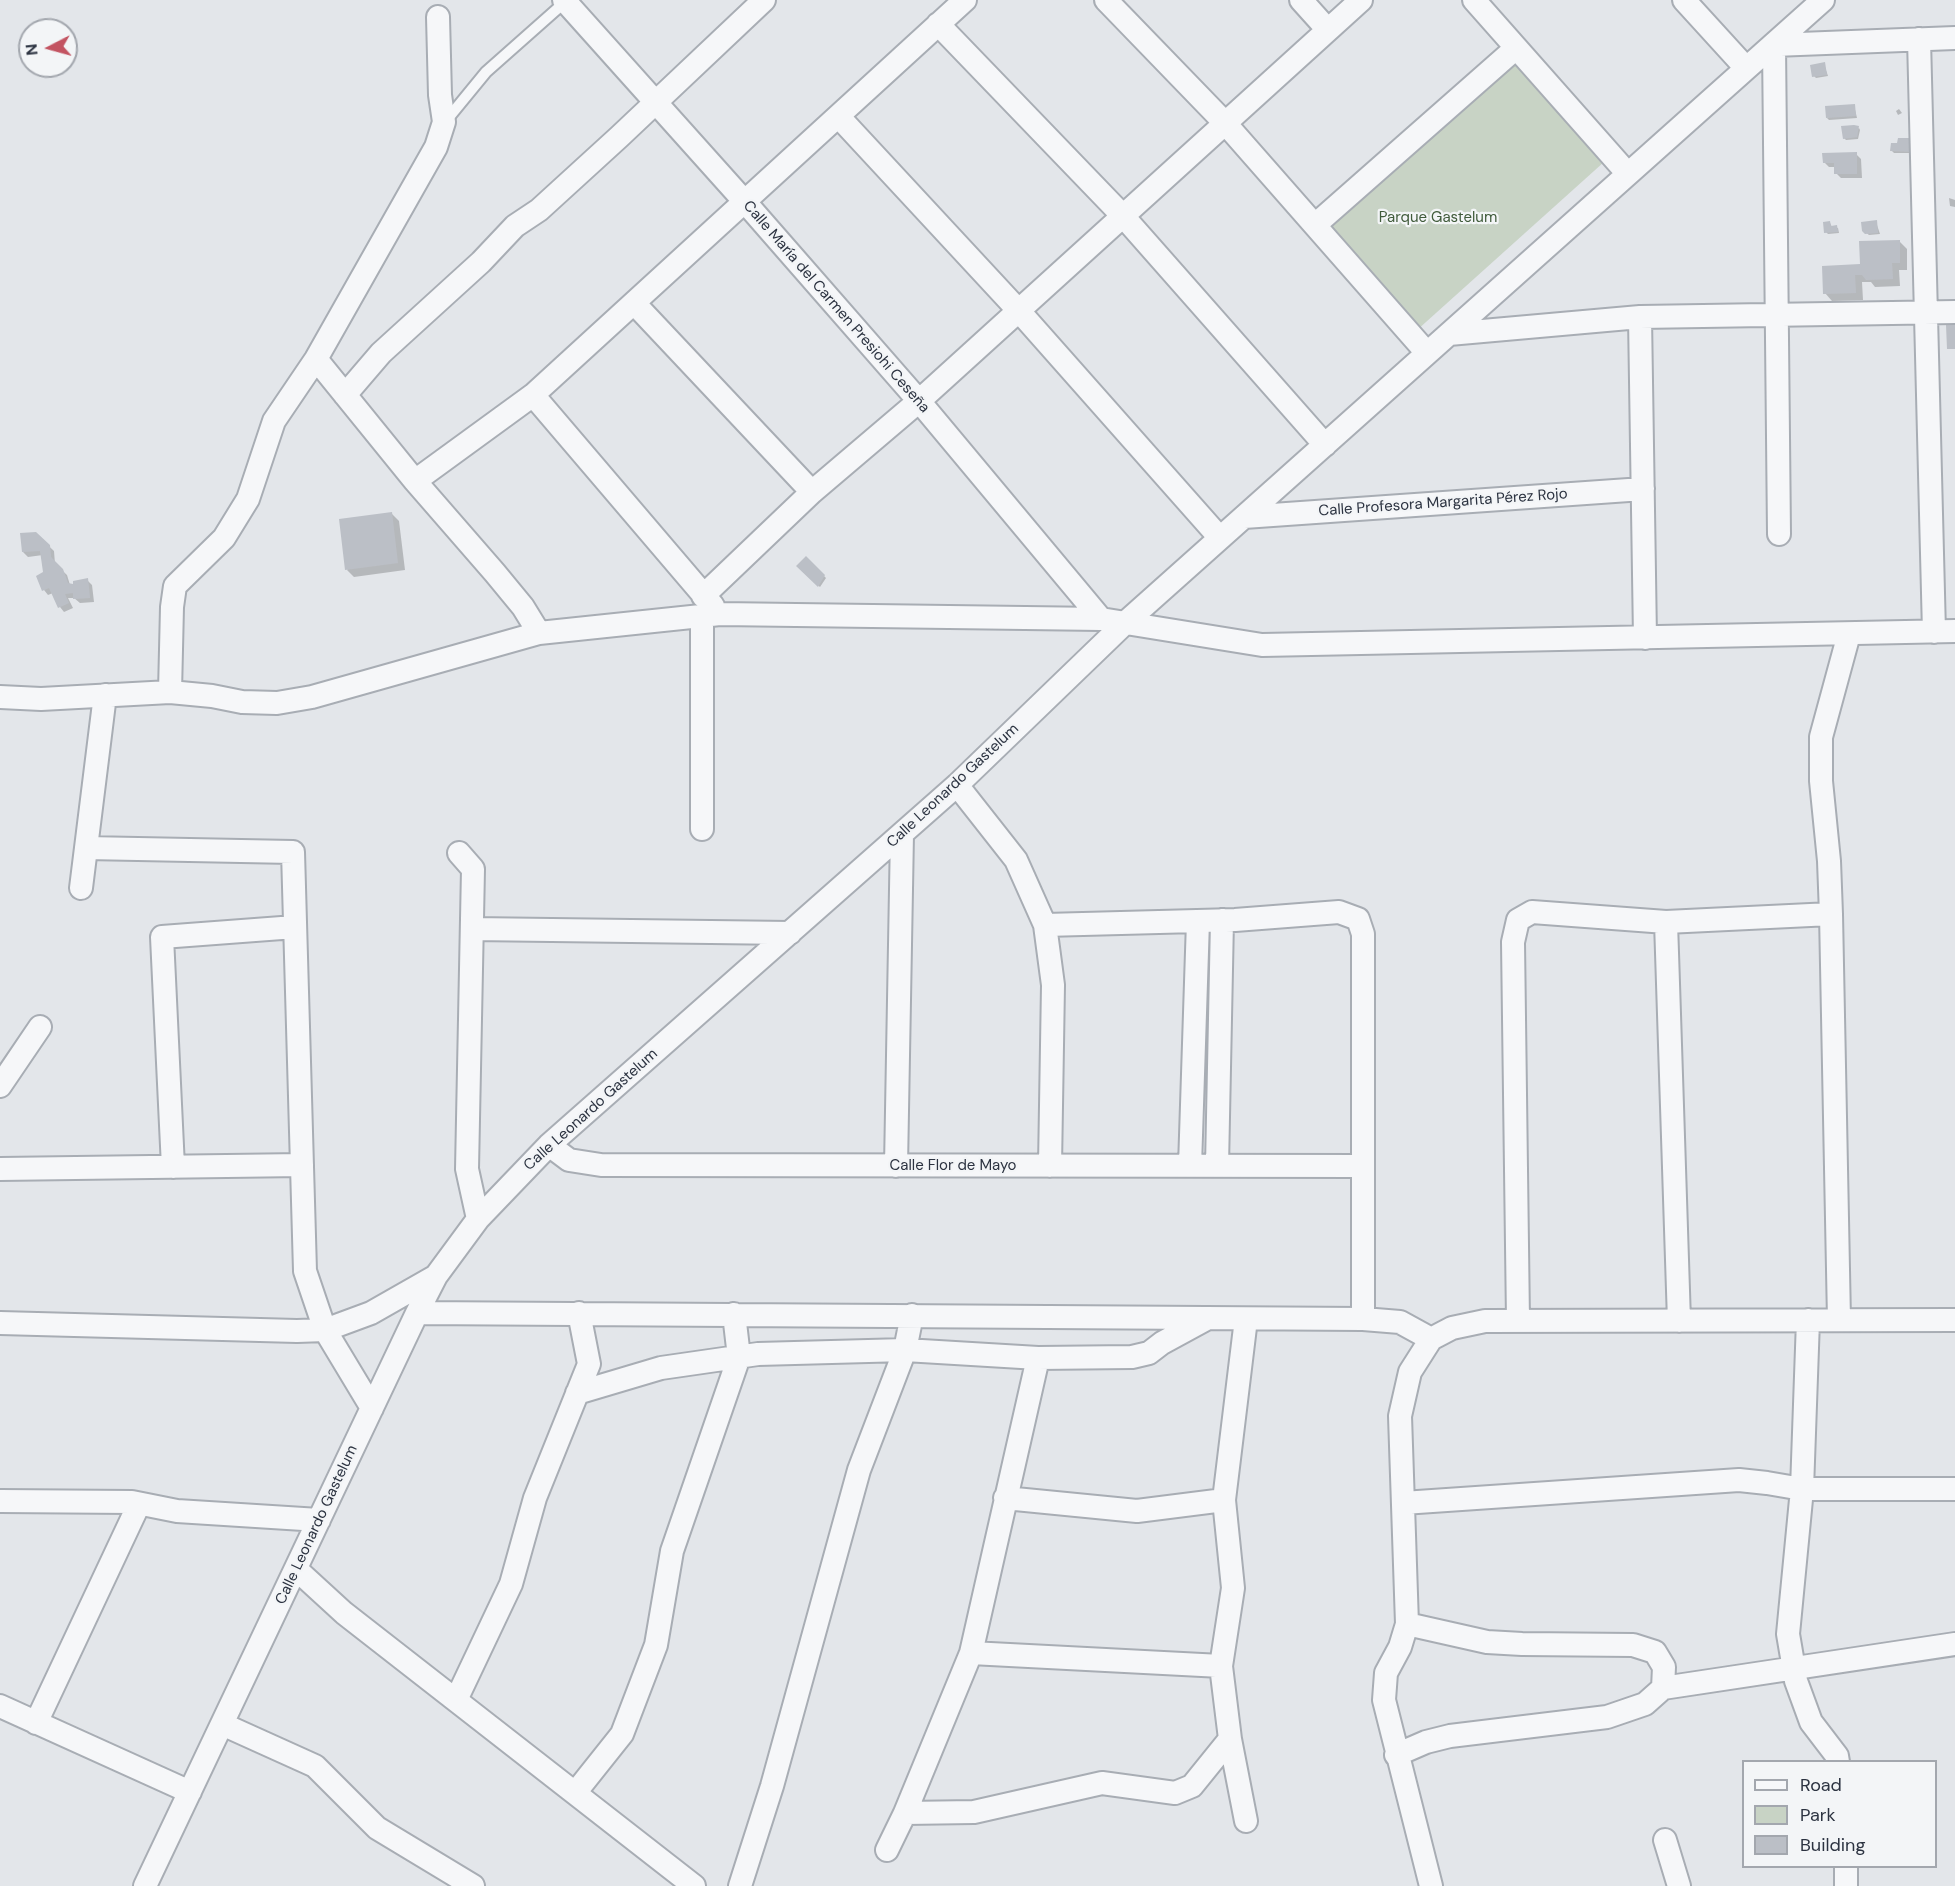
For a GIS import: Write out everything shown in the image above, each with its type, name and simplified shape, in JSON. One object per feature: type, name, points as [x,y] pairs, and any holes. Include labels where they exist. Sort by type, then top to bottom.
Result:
[{"type":"street","points":[[415,481],[533,395],[965,0]]},
{"type":"street","points":[[1106,0],[1226,123],[1427,354]]},
{"type":"street","points":[[1300,0],[1328,30]]},
{"type":"street","points":[[702,829],[708,608],[812,492],[1019,311],[1361,0]]},
{"type":"street","points":[[1474,0],[1628,174]]},
{"type":"street","points":[[1684,0],[1761,56],[1919,39],[1955,38]]},
{"type":"street","name":"Calle Leonardo Gastelum","points":[[146,1886],[417,1312],[436,1276],[478,1219],[549,1145],[957,785],[1125,623],[1823,0]]},
{"type":"street","name":"Calle María del Carmen Presiohi Ceseña","points":[[565,1],[745,202],[918,401],[1101,619]]},
{"type":"street","points":[[345,395],[381,353],[481,262],[515,226],[539,210],[656,103],[752,4]]},
{"type":"street","points":[[170,692],[172,607],[175,586],[224,537],[248,499],[274,421],[316,359],[436,147],[444,122],[440,95],[438,17]]},
{"type":"street","points":[[938,24],[1123,216],[1325,445]]},
{"type":"street","points":[[0,697],[41,699],[170,692],[212,696],[242,702],[277,704],[312,697],[539,633],[708,608],[1101,619],[1262,645],[1945,632],[1926,312],[1919,39]]},
{"type":"street","points":[[1314,225],[1516,48]]},
{"type":"street","points":[[1761,56],[1777,315],[1779,534]]},
{"type":"street","points":[[839,117],[1019,311],[1220,538]]},
{"type":"street","points":[[634,303],[812,492]]},
{"type":"street","points":[[1449,334],[1640,317],[1955,312]]},
{"type":"street","points":[[1640,317],[1646,638]]},
{"type":"street","points":[[316,359],[415,481],[495,573],[523,608],[539,633]]},
{"type":"street","points":[[533,395],[708,608]]},
{"type":"street","name":"Calle Profesora Margarita Pérez Rojo","points":[[1244,517],[1643,489]]},
{"type":"street","points":[[1839,1320],[1831,914],[1829,861],[1821,781],[1821,737],[1849,634]]},
{"type":"street","points":[[81,888],[105,696]]},
{"type":"street","points":[[957,785],[1016,860],[1045,925],[1053,985],[1050,1166]]},
{"type":"street","points":[[896,1166],[902,834]]},
{"type":"street","points":[[86,848],[293,852],[305,1271],[325,1330],[372,1408]]},
{"type":"street","points":[[459,853],[473,869],[467,1169],[478,1219]]},
{"type":"street","points":[[1045,925],[1222,920],[1339,912],[1358,919],[1363,934],[1363,1319]]},
{"type":"street","points":[[1518,1321],[1513,942],[1518,920],[1532,912],[1666,922],[1831,914]]},
{"type":"street","points":[[1216,1166],[1222,920]]},
{"type":"street","points":[[1190,1166],[1198,921]]},
{"type":"street","points":[[1666,922],[1679,1321]]},
{"type":"street","points":[[174,1167],[162,938],[295,927]]},
{"type":"street","points":[[472,929],[789,933]]},
{"type":"street","points":[[0,1086],[40,1027]]},
{"type":"street","name":"Calle Flor de Mayo","points":[[549,1145],[568,1160],[602,1165],[1363,1166]]},
{"type":"street","points":[[0,1169],[302,1165]]},
{"type":"street","points":[[0,1323],[325,1330],[371,1313],[436,1276]]},
{"type":"street","points":[[417,1312],[1363,1319],[1400,1322],[1431,1339]]},
{"type":"street","points":[[456,1700],[511,1584],[535,1498],[589,1364],[579,1313]]},
{"type":"street","points":[[575,1793],[622,1734],[656,1646],[672,1551],[739,1357],[734,1314]]},
{"type":"street","points":[[740,1886],[772,1786],[860,1470],[905,1350],[912,1315]]},
{"type":"street","points":[[576,1393],[661,1368],[758,1354],[905,1350],[1038,1358],[1132,1357],[1149,1353],[1162,1343],[1209,1317]]},
{"type":"street","points":[[1246,1319],[1224,1500],[1233,1588],[1221,1666],[1230,1739],[1246,1821]]},
{"type":"street","points":[[1808,1320],[1802,1489],[1788,1634],[1796,1681],[1811,1722],[1838,1760]]},
{"type":"street","points":[[1431,1886],[1396,1755],[1384,1700],[1386,1673],[1400,1647],[1407,1624],[1400,1416],[1410,1372],[1431,1339],[1452,1328],[1485,1321],[1955,1320]]},
{"type":"street","points":[[887,1850],[905,1813],[971,1653],[1038,1358]]},
{"type":"street","points":[[1403,1503],[1738,1480],[1802,1489],[1955,1489]]},
{"type":"street","points":[[1005,1498],[1137,1511],[1224,1500]]},
{"type":"street","points":[[0,1501],[139,1504],[177,1511],[319,1520]]},
{"type":"street","points":[[36,1723],[139,1504]]},
{"type":"street","points":[[296,1569],[344,1614],[694,1886]]},
{"type":"street","points":[[1407,1624],[1487,1642],[1633,1645],[1654,1652],[1664,1667],[1663,1688]]},
{"type":"street","points":[[1396,1755],[1426,1742],[1450,1736],[1607,1717],[1646,1704],[1663,1688],[1955,1644]]},
{"type":"street","points":[[971,1653],[1221,1666]]},
{"type":"street","points":[[0,1707],[190,1792]]},
{"type":"street","points":[[222,1724],[315,1766],[377,1828],[473,1886]]},
{"type":"street","points":[[905,1813],[974,1812],[1102,1783],[1175,1793],[1192,1786],[1230,1739]]},
{"type":"street","points":[[1665,1840],[1679,1886]]},
{"type":"street","points":[[1846,1868],[1846,1886]]},
{"type":"lane","points":[[444,122],[486,72],[565,1]]},
{"type":"green space","name":"Parque Gastelum","points":[[1516,57],[1604,162],[1416,331],[1324,225]]},
{"type":"building","points":[[1825,62],[1827,75],[1812,77],[1810,65]]},
{"type":"building","points":[[1855,104],[1856,116],[1826,118],[1825,106]]},
{"type":"building","points":[[1841,126],[1859,126],[1857,137],[1843,139]]},
{"type":"building","points":[[1898,138],[1914,138],[1913,152],[1890,151],[1891,143],[1897,143]]},
{"type":"building","points":[[1857,152],[1857,174],[1834,174],[1834,163],[1823,163],[1822,153]]},
{"type":"building","points":[[1877,220],[1878,233],[1865,234],[1862,231],[1861,222]]},
{"type":"building","points":[[1830,221],[1831,226],[1837,225],[1838,232],[1824,233],[1823,222]]},
{"type":"building","points":[[1900,240],[1900,263],[1892,263],[1893,279],[1866,280],[1862,275],[1855,275],[1856,293],[1823,294],[1822,266],[1860,264],[1859,241]]},
{"type":"building","points":[[1946,325],[1955,325],[1955,349],[1947,349]]},
{"type":"building","points":[[392,512],[398,563],[345,570],[339,519]]},
{"type":"building","points":[[36,532],[50,545],[51,557],[63,569],[68,583],[73,584],[73,581],[88,578],[90,598],[73,599],[73,593],[65,594],[69,603],[58,608],[49,588],[42,591],[36,576],[43,572],[40,551],[22,552],[20,533]]},
{"type":"building","points":[[806,556],[825,575],[818,587],[796,566]]}]
